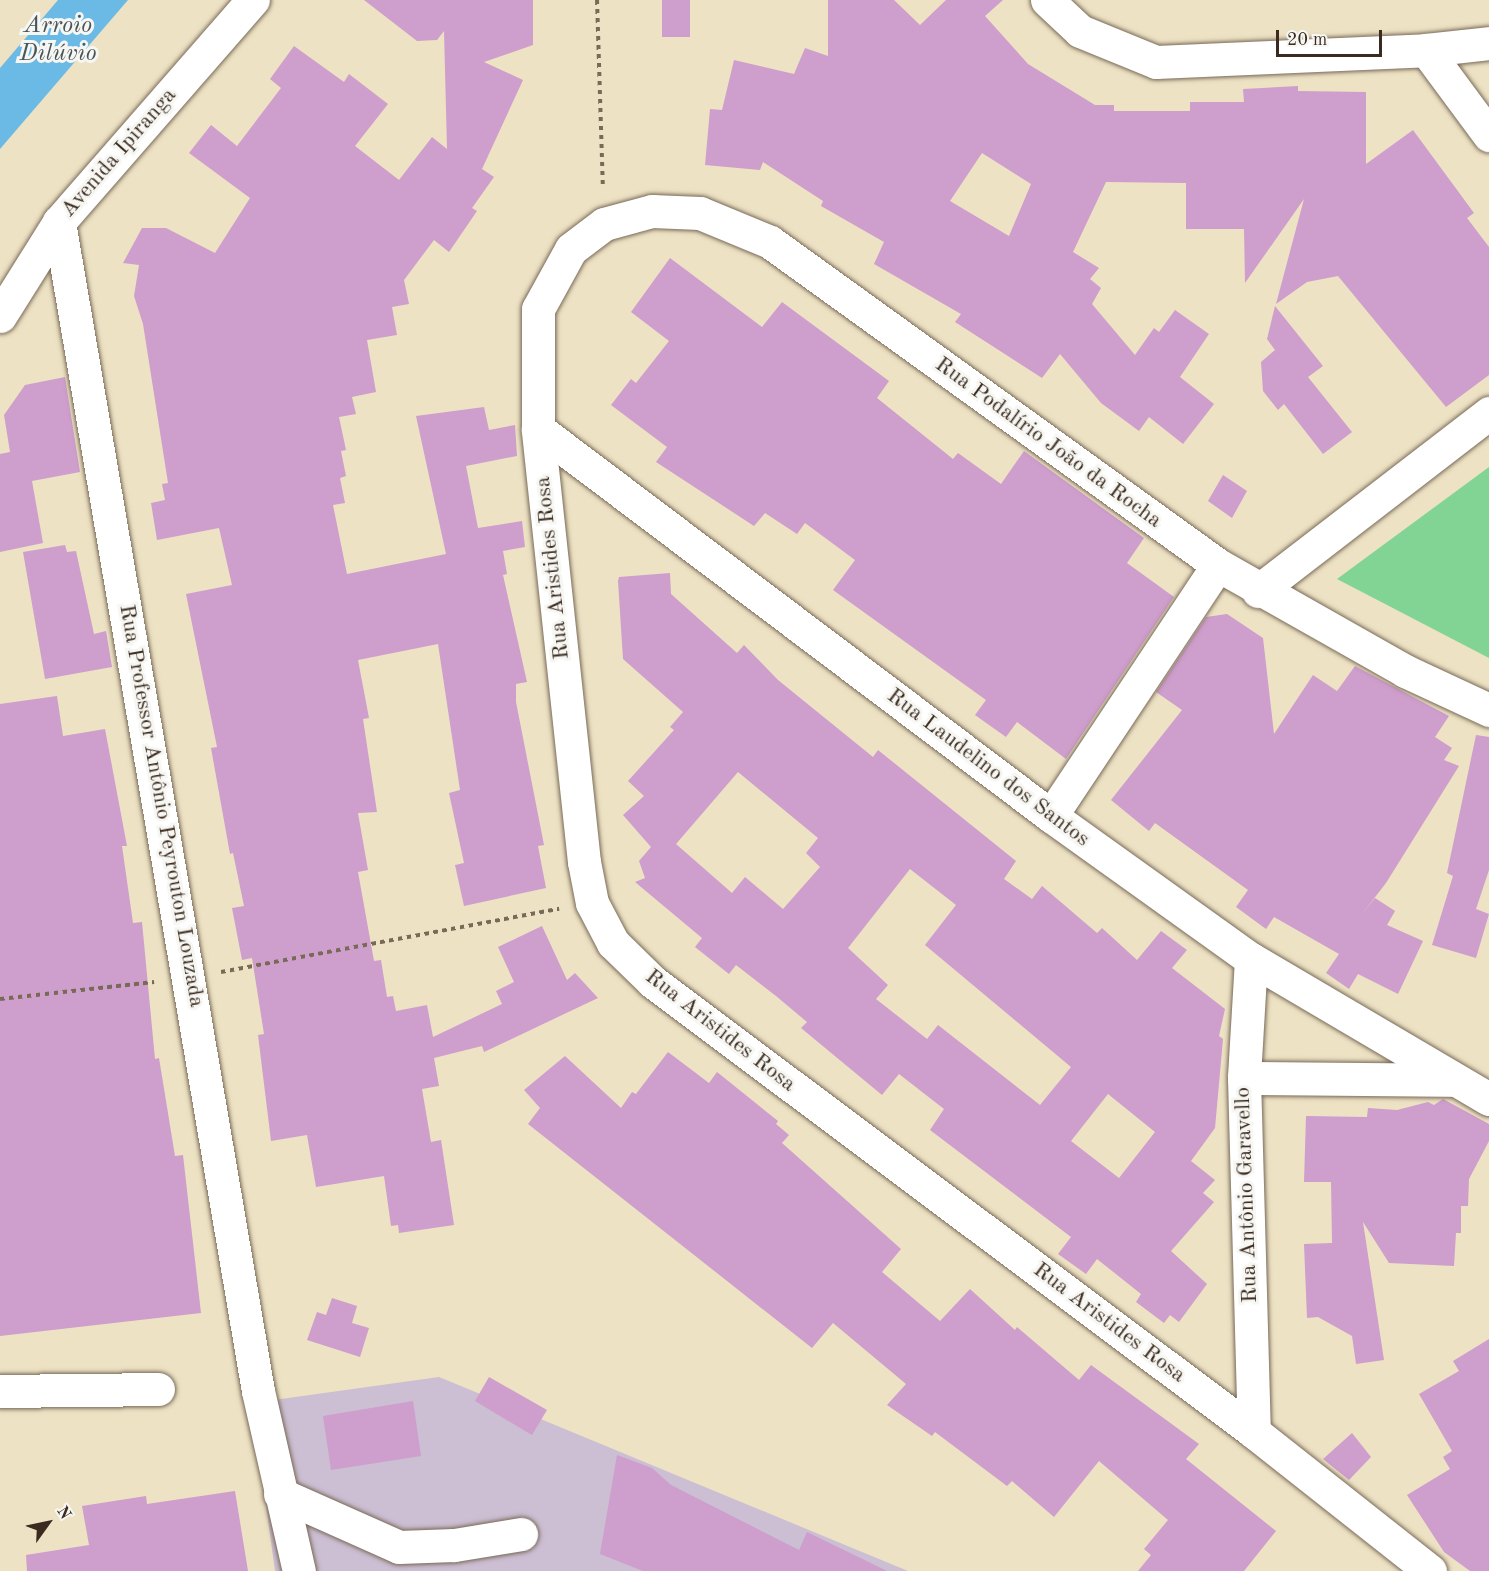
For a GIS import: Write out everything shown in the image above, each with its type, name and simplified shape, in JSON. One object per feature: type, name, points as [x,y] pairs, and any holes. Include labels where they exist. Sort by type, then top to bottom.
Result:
[{"type":"street","name":"Avenida Ipiranga","points":[[0,316],[59,222],[253,0]]},
{"type":"street","points":[[1047,0],[1080,31],[1156,62],[1426,50],[1489,43]]},
{"type":"street","points":[[1426,50],[1489,135]]},
{"type":"street","name":"Rua Podalírio João da Rocha","points":[[604,224],[652,211],[700,213],[770,242],[1218,565],[1258,591],[1405,671],[1489,710]]},
{"type":"street","name":"Rua Professor Antônio Peyrouton Louzada","points":[[59,222],[191,978],[258,1391],[299,1571]]},
{"type":"street","name":"Rua Aristides Rosa","points":[[604,224],[571,249],[538,309],[538,429],[592,903],[613,943],[653,982],[1254,1432],[1430,1571]]},
{"type":"street","points":[[1258,591],[1489,413]]},
{"type":"street","name":"Rua Laudelino dos Santos","points":[[538,429],[1051,816],[1251,959],[1456,1080]]},
{"type":"street","points":[[1051,816],[1218,565]]},
{"type":"street","name":"Rua Antônio Garavello","points":[[1251,959],[1244,1078],[1254,1432]]},
{"type":"street","name":"Rua Laudelino dos Santos","points":[[1244,1078],[1489,1081]]},
{"type":"street","points":[[1456,1080],[1489,1099]]},
{"type":"street","points":[[0,1390],[158,1389]]},
{"type":"street","points":[[280,1494],[399,1547],[454,1545],[521,1534]]},
{"type":"path","points":[[597,0],[604,224]]},
{"type":"path","points":[[0,999],[191,978],[592,903]]},
{"type":"shaded area","points":[[439,1377],[908,1571],[275,1571],[252,1403]]},
{"type":"green space","points":[[1489,467],[1489,658],[1337,579]]},
{"type":"water","name":"Arroio Dilúvio","points":[[58,0],[128,0],[0,149],[0,68]]},
{"type":"building","points":[[364,0],[533,0],[533,45],[484,62],[523,80],[482,169],[494,177],[472,208],[477,211],[449,252],[434,240],[404,280],[409,304],[392,307],[397,335],[367,340],[376,392],[352,397],[356,414],[339,417],[346,450],[341,451],[346,476],[340,478],[345,503],[333,505],[347,574],[446,554],[416,416],[484,407],[489,430],[515,425],[517,456],[466,466],[478,528],[522,521],[525,547],[503,551],[507,574],[503,575],[527,682],[516,684],[516,702],[544,845],[538,846],[546,888],[464,906],[455,865],[464,863],[449,793],[460,790],[438,644],[358,660],[369,718],[363,719],[377,812],[358,813],[368,870],[358,872],[374,961],[381,960],[387,997],[393,996],[396,1011],[427,1005],[433,1037],[502,1004],[496,991],[514,982],[498,947],[542,926],[567,980],[575,973],[598,998],[484,1052],[482,1046],[434,1058],[439,1086],[422,1089],[431,1142],[441,1140],[454,1225],[399,1233],[398,1225],[391,1226],[384,1176],[316,1187],[307,1135],[271,1141],[258,1035],[264,1034],[252,958],[242,960],[232,908],[244,906],[233,853],[230,854],[211,748],[217,747],[186,594],[232,585],[219,528],[157,540],[151,503],[165,500],[162,484],[168,483],[143,324],[134,296],[139,265],[123,263],[142,228],[166,228],[215,253],[250,198],[189,153],[211,125],[237,146],[281,88],[270,79],[294,46],[344,82],[349,74],[388,104],[355,146],[399,180],[432,137],[447,149],[444,31],[437,40],[417,41]]},
{"type":"building","points":[[662,0],[690,0],[690,37],[662,37]]},
{"type":"building","points":[[828,0],[894,0],[920,25],[946,0],[1003,0],[985,16],[1028,64],[1095,105],[1114,105],[1114,111],[1190,111],[1190,102],[1244,102],[1243,89],[1298,86],[1298,91],[1366,92],[1366,164],[1413,130],[1474,213],[1467,218],[1489,247],[1489,375],[1446,407],[1338,276],[1307,282],[1276,304],[1304,199],[1245,283],[1244,229],[1186,229],[1186,183],[1106,182],[1073,252],[1099,268],[1090,279],[1101,288],[1092,304],[1135,355],[1154,328],[1159,332],[1175,310],[1209,334],[1180,377],[1214,404],[1183,444],[1149,417],[1139,431],[1101,403],[1060,354],[1042,378],[955,322],[961,314],[874,264],[884,242],[821,206],[823,201],[763,162],[760,170],[705,165],[710,109],[722,110],[734,60],[794,74],[805,48],[828,56]],"holes":[[[982,153],[1031,184],[1009,236],[950,201]]]},
{"type":"building","points":[[670,258],[762,327],[782,302],[889,381],[877,398],[953,459],[958,453],[1001,484],[1024,451],[1144,538],[1127,563],[1174,597],[1066,759],[1017,722],[1006,737],[975,715],[986,700],[833,590],[855,560],[805,523],[797,534],[765,513],[754,526],[656,462],[667,447],[611,405],[631,379],[636,383],[669,341],[631,312]]},
{"type":"building","points":[[1275,306],[1323,366],[1308,377],[1352,432],[1323,454],[1284,404],[1278,410],[1263,391],[1261,362],[1275,350],[1267,339]]},
{"type":"building","points":[[65,377],[80,472],[32,481],[43,543],[0,552],[0,454],[10,452],[4,415],[25,385]]},
{"type":"building","points":[[1223,475],[1247,491],[1232,518],[1208,501]]},
{"type":"building","points":[[65,545],[67,552],[76,551],[94,634],[106,631],[112,667],[45,679],[23,552]]},
{"type":"building","points":[[670,573],[671,594],[737,653],[744,645],[778,680],[873,757],[878,750],[1016,861],[1004,879],[1032,899],[1042,886],[1097,933],[1102,928],[1137,960],[1161,931],[1187,950],[1172,968],[1225,1009],[1219,1036],[1223,1039],[1215,1128],[1191,1161],[1215,1180],[1203,1193],[1214,1202],[1171,1251],[1207,1284],[1179,1322],[1170,1315],[1164,1323],[1136,1302],[1141,1294],[1097,1259],[1086,1274],[1058,1254],[1071,1237],[930,1130],[944,1109],[899,1074],[882,1095],[801,1028],[807,1022],[776,996],[736,965],[729,974],[695,947],[702,938],[635,882],[645,878],[639,861],[651,847],[623,815],[644,796],[628,781],[674,730],[670,727],[683,712],[623,659],[619,577]],"holes":[[[738,772],[818,838],[806,853],[820,867],[783,909],[745,877],[732,893],[676,844]],[[910,869],[956,905],[925,945],[1071,1067],[1040,1105],[938,1025],[927,1039],[876,999],[888,985],[848,948]],[[1108,1094],[1155,1132],[1119,1178],[1071,1141]]]},
{"type":"building","points":[[1227,614],[1263,638],[1274,734],[1313,675],[1337,691],[1355,666],[1449,716],[1435,737],[1452,748],[1444,760],[1459,766],[1386,883],[1362,914],[1375,898],[1395,911],[1387,925],[1423,941],[1398,994],[1358,974],[1349,989],[1326,973],[1339,954],[1274,917],[1266,929],[1236,907],[1248,890],[1155,823],[1149,831],[1111,800],[1182,710],[1156,692],[1206,617]]},
{"type":"building","points":[[57,696],[63,736],[105,729],[127,846],[122,846],[133,923],[142,922],[155,1059],[159,1058],[175,1156],[183,1155],[201,1313],[0,1336],[0,704]]},
{"type":"building","points":[[1476,735],[1489,737],[1489,870],[1476,909],[1489,914],[1476,958],[1432,945],[1453,876],[1447,873]]},
{"type":"building","points":[[668,1052],[709,1083],[717,1072],[778,1121],[776,1124],[789,1135],[782,1143],[901,1249],[882,1272],[940,1321],[970,1289],[1015,1330],[1017,1327],[1079,1380],[1091,1365],[1199,1444],[1186,1459],[1276,1531],[1244,1571],[1138,1571],[1151,1555],[1144,1549],[1168,1520],[1099,1461],[1054,1517],[1012,1481],[1007,1486],[935,1432],[932,1436],[887,1405],[906,1384],[833,1323],[812,1348],[528,1124],[540,1108],[524,1090],[565,1056],[621,1108],[632,1092],[636,1094]]},
{"type":"building","points":[[1443,1099],[1489,1124],[1489,1141],[1469,1179],[1468,1206],[1461,1206],[1461,1233],[1456,1233],[1454,1266],[1389,1263],[1363,1222],[1384,1360],[1356,1364],[1352,1336],[1318,1317],[1307,1318],[1304,1244],[1332,1243],[1331,1182],[1304,1182],[1306,1116],[1367,1117],[1368,1108],[1397,1110],[1428,1102],[1434,1105]]},
{"type":"building","points":[[332,1298],[357,1306],[352,1323],[369,1328],[360,1357],[307,1340],[317,1312],[326,1315]]},
{"type":"building","points":[[1489,1339],[1489,1571],[1470,1571],[1444,1552],[1407,1495],[1450,1469],[1443,1457],[1452,1451],[1419,1394],[1459,1371],[1453,1361]]},
{"type":"building","points":[[489,1377],[547,1410],[532,1435],[475,1401]]},
{"type":"building","points":[[413,1401],[421,1456],[331,1470],[323,1416]]},
{"type":"building","points":[[1352,1433],[1371,1457],[1349,1480],[1323,1459]]},
{"type":"building","points":[[617,1455],[652,1468],[671,1485],[799,1550],[807,1532],[887,1571],[643,1571],[600,1554]]},
{"type":"building","points":[[235,1491],[248,1571],[27,1571],[26,1555],[89,1545],[82,1506],[146,1496],[147,1504]]}]
